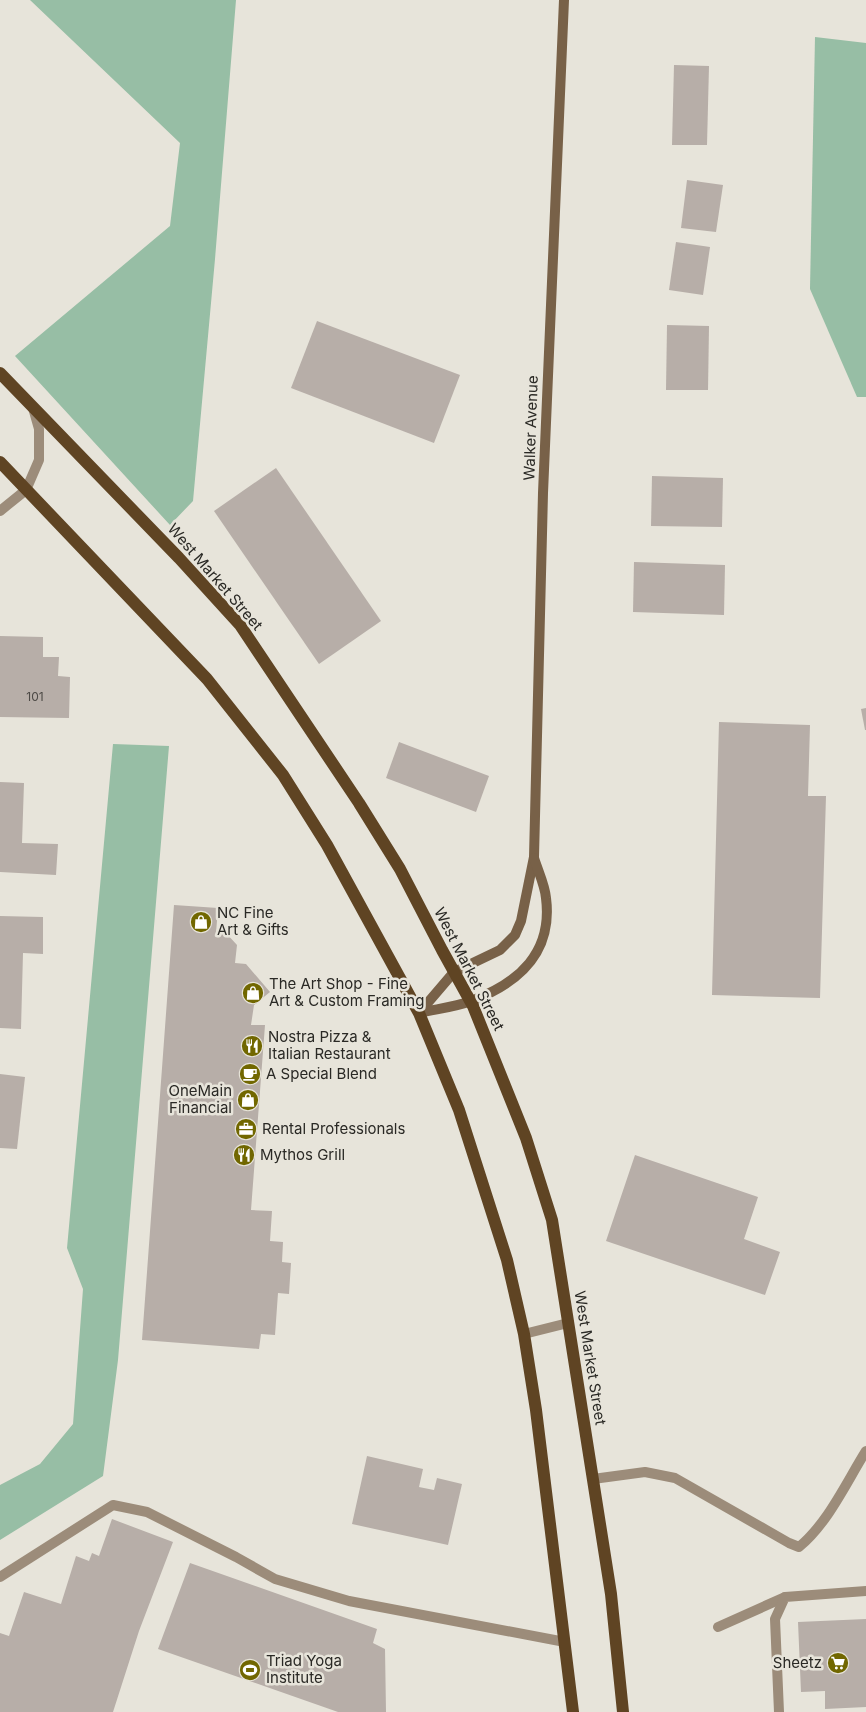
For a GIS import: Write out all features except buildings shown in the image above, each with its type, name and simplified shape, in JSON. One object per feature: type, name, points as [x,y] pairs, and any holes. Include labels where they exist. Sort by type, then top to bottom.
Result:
[{"type":"main road","name":"West Market Street","points":[[0,373],[179,558],[240,624],[359,803],[400,869],[470,1001],[526,1138],[549,1211],[611,1594],[623,1712]]},
{"type":"main road","points":[[0,462],[207,679],[283,775],[327,846],[419,1012],[459,1110],[506,1260],[524,1334],[573,1712]]},
{"type":"street","name":"Walker Avenue","points":[[419,1012],[454,972],[500,950],[515,935],[521,921],[534,857],[543,493],[564,0]]},
{"type":"street","points":[[0,512],[26,490],[39,460],[39,429],[33,408]]},
{"type":"street","name":"Walker Avenue","points":[[419,1012],[470,1001],[510,982],[540,949],[546,922],[546,898],[534,857]]},
{"type":"street","points":[[524,1334],[568,1323]]},
{"type":"street","points":[[593,1479],[645,1472],[675,1478],[799,1547],[809,1539],[825,1517],[866,1452]]},
{"type":"street","points":[[0,1577],[113,1505],[147,1512],[275,1579],[349,1601],[565,1642]]},
{"type":"street","points":[[718,1627],[785,1597],[866,1591]]},
{"type":"street","points":[[779,1712],[775,1619],[785,1597]]},
{"type":"green space","points":[[30,0],[236,0],[193,501],[170,525],[15,356],[170,226],[180,143]]},
{"type":"green space","points":[[815,37],[866,43],[866,397],[857,397],[810,289]]},
{"type":"green space","points":[[113,744],[169,746],[118,1360],[103,1476],[0,1540],[0,1485],[40,1464],[73,1424],[83,1289],[67,1248]]},
{"type":"place","name":"NC Fine Art & Gifts","points":[[201,922]]},
{"type":"place","name":"The Art Shop - Fine Art & Custom Framing","points":[[253,993]]},
{"type":"place","name":"Nostra Pizza & Italian Restaurant","points":[[252,1046]]},
{"type":"place","name":"A Special Blend","points":[[250,1074]]},
{"type":"place","name":"OneMain Financial","points":[[248,1100]]},
{"type":"place","name":"Rental Professionals","points":[[246,1129]]},
{"type":"place","name":"Mythos Grill","points":[[244,1155]]},
{"type":"place","name":"Sheetz","points":[[838,1663]]},
{"type":"place","name":"Triad Yoga Institute","points":[[250,1670]]}]
